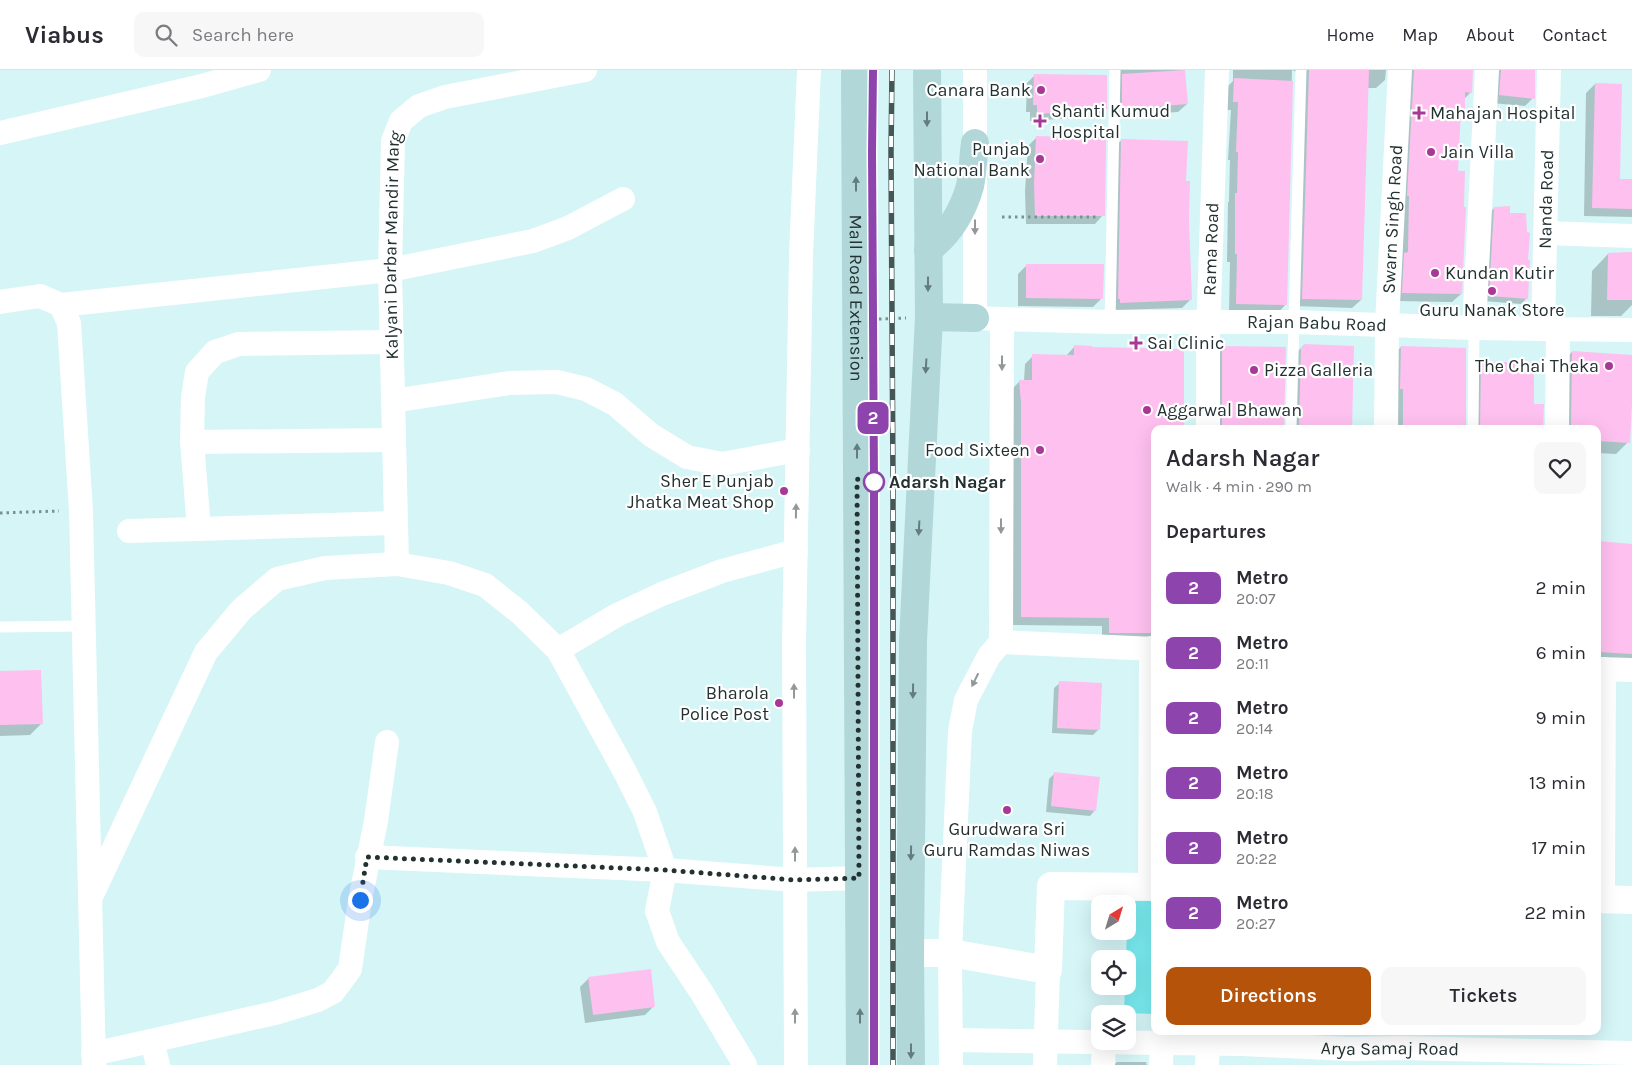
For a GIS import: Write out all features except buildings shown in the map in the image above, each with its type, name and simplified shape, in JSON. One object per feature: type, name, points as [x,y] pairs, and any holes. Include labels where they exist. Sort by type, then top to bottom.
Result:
[{"type":"main road","name":"Mall Road Extension","points":[[855,70],[860,1065]]},
{"type":"main road","points":[[911,1065],[910,953],[913,641],[929,317],[927,70]]},
{"type":"main road","points":[[928,250],[945,235],[959,213],[970,186],[975,144]]},
{"type":"main road","points":[[929,317],[975,318]]},
{"type":"street","points":[[0,133],[202,86],[259,70]]},
{"type":"street","name":"Kalyani Darbar Mandir Marg","points":[[397,564],[390,270],[393,141],[401,121],[418,106],[444,97],[585,70]]},
{"type":"street","points":[[796,1065],[794,644],[801,255],[809,70]]},
{"type":"street","points":[[975,70],[975,318]]},
{"type":"street","name":"Rama Road","points":[[1208,425],[1209,322],[1217,70]]},
{"type":"street","name":"Swarn Singh Road","points":[[1386,425],[1387,324],[1400,70]]},
{"type":"street","points":[[1474,328],[1487,70]]},
{"type":"street","name":"Nanda Road","points":[[1549,70],[1545,233],[1558,425]]},
{"type":"street","points":[[0,302],[40,296],[61,305],[390,270],[533,241],[568,228],[623,199]]},
{"type":"street","points":[[1545,233],[1632,236]]},
{"type":"street","points":[[61,305],[69,323],[81,511],[94,1060],[152,1041],[274,1013],[318,1000],[333,992],[350,970],[367,857],[376,821],[387,742]]},
{"type":"street","name":"Rajan Babu Road","points":[[975,318],[1110,322],[1294,322],[1474,328],[1632,330]]},
{"type":"street","points":[[951,1065],[950,954],[960,731],[966,700],[989,656],[1001,642],[1002,319]]},
{"type":"street","points":[[199,529],[192,442],[193,397],[197,372],[215,352],[239,344],[391,342]]},
{"type":"street","points":[[393,400],[509,383],[557,382],[586,389],[616,404],[651,435],[687,456],[722,464],[798,450]]},
{"type":"street","points":[[192,442],[394,440]]},
{"type":"street","points":[[130,531],[395,523]]},
{"type":"street","points":[[558,650],[617,615],[662,594],[722,571],[796,551]]},
{"type":"street","points":[[90,899],[206,652],[242,609],[277,579],[325,568],[397,564],[449,573],[485,586],[519,612],[558,650],[645,812],[665,870],[657,911],[668,942],[702,993],[745,1065]]},
{"type":"street","points":[[1001,642],[1151,648]]},
{"type":"street","points":[[1601,669],[1632,670]]},
{"type":"street","points":[[367,857],[665,870],[795,880],[859,878]]},
{"type":"street","points":[[1045,1065],[1051,886],[1151,887]]},
{"type":"street","points":[[1601,899],[1632,900]]},
{"type":"street","points":[[910,953],[950,954],[1048,970]]},
{"type":"street","name":"Arya Samaj Road","points":[[952,1040],[1091,1042]]},
{"type":"street","points":[[152,1041],[158,1065]]},
{"type":"street","name":"Arya Samaj Road","points":[[1136,1049],[1162,1054],[1349,1057],[1400,1057],[1445,1049],[1503,1058],[1538,1050],[1632,1053]]},
{"type":"street","points":[[1103,1065],[1104,1050]]},
{"type":"lane","points":[[1110,322],[1115,70]]},
{"type":"lane","points":[[1291,425],[1301,70]]},
{"type":"lane","points":[[1473,425],[1474,328]]},
{"type":"lane","points":[[0,627],[83,626]]},
{"type":"path","points":[[1002,217],[1098,217]]},
{"type":"path","points":[[0,513],[81,511]]},
{"type":"shaded area","points":[[1136,897],[1151,898],[1151,1014],[1136,1013],[1136,1005],[1124,1005],[1125,995],[1136,995],[1136,950],[1126,950],[1127,940],[1136,940]]},
{"type":"railway","points":[[873,70],[874,1065]]},
{"type":"railway","points":[[892,70],[893,1065]]},
{"type":"metro line","name":"2","points":[[873,70],[874,1065]]},
{"type":"place","name":"Canara Bank","points":[[1041,90]]},
{"type":"place","name":"Mahajan Hospital","points":[[1419,113]]},
{"type":"place","name":"Shanti Kumud Hospital","points":[[1040,121]]},
{"type":"place","name":"Jain Villa","points":[[1431,152]]},
{"type":"place","name":"Punjab National Bank","points":[[1040,159]]},
{"type":"place","name":"Kundan Kutir","points":[[1435,273]]},
{"type":"place","name":"Guru Nanak Store","points":[[1492,291]]},
{"type":"place","name":"Sai Clinic","points":[[1136,343]]},
{"type":"place","name":"The Chai Theka","points":[[1609,366]]},
{"type":"place","name":"Pizza Galleria","points":[[1254,370]]},
{"type":"place","name":"Aggarwal Bhawan","points":[[1147,410]]},
{"type":"place","name":"Food Sixteen","points":[[1040,450]]},
{"type":"place","name":"Adarsh Nagar","points":[[874,482]]},
{"type":"place","name":"Sher E Punjab Jhatka Meat Shop","points":[[784,491]]},
{"type":"place","name":"Bharola Police Post","points":[[779,703]]},
{"type":"place","name":"Gurudwara Sri Guru Ramdas Niwas","points":[[1007,810]]},
{"type":"route","points":[[360,900],[367,857],[665,870],[795,880],[859,878],[857,479],[874,482]]}]
